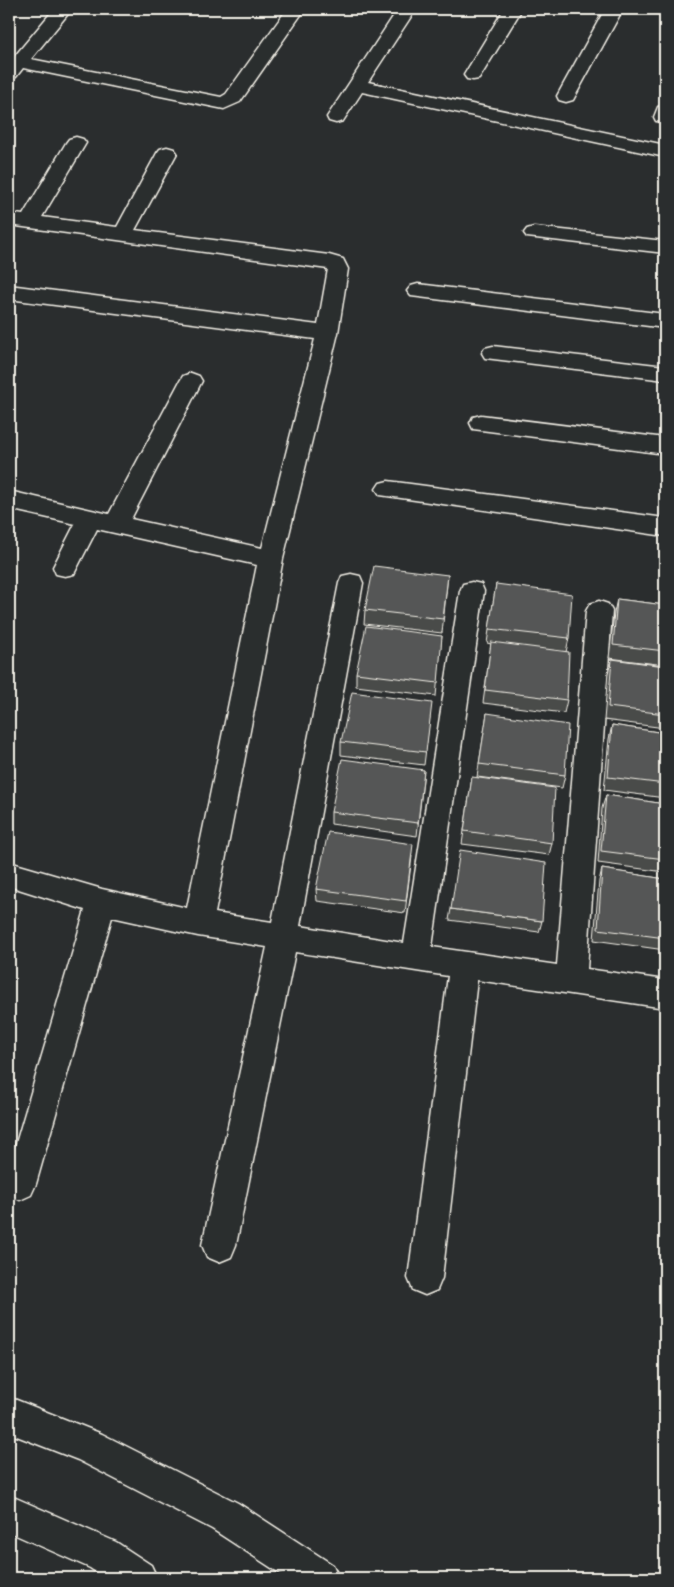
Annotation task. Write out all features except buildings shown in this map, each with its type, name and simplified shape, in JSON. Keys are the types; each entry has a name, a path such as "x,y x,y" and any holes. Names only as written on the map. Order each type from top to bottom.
{"street":[{"path":"16,61 63,9"},
{"path":"16,61 224,103 233,98 296,9"},
{"path":"336,117 407,9"},
{"path":"473,75 513,9"},
{"path":"566,96 614,9"},
{"path":"357,85 665,151"},
{"path":"76,143 19,220 329,262 336,264 338,269 327,333 271,559 198,923"},
{"path":"123,234 168,153"},
{"path":"534,233 665,247"},
{"path":"418,291 665,321"},
{"path":"9,292 327,333"},
{"path":"493,353 665,373"},
{"path":"116,524 192,381"},
{"path":"481,423 665,446"},
{"path":"388,489 665,527"},
{"path":"9,500 271,559"},
{"path":"65,567 90,518"},
{"path":"219,1245 284,936 351,583"},
{"path":"416,958 472,591"},
{"path":"571,980 599,611"},
{"path":"9,874 102,902 198,923 416,958 665,994"},
{"path":"20,1184 102,902"},
{"path":"425,1278 464,965"},
{"path":"9,1415 89,1447 225,1516 320,1578"},
{"path":"9,1514 103,1555 138,1578"}]}
